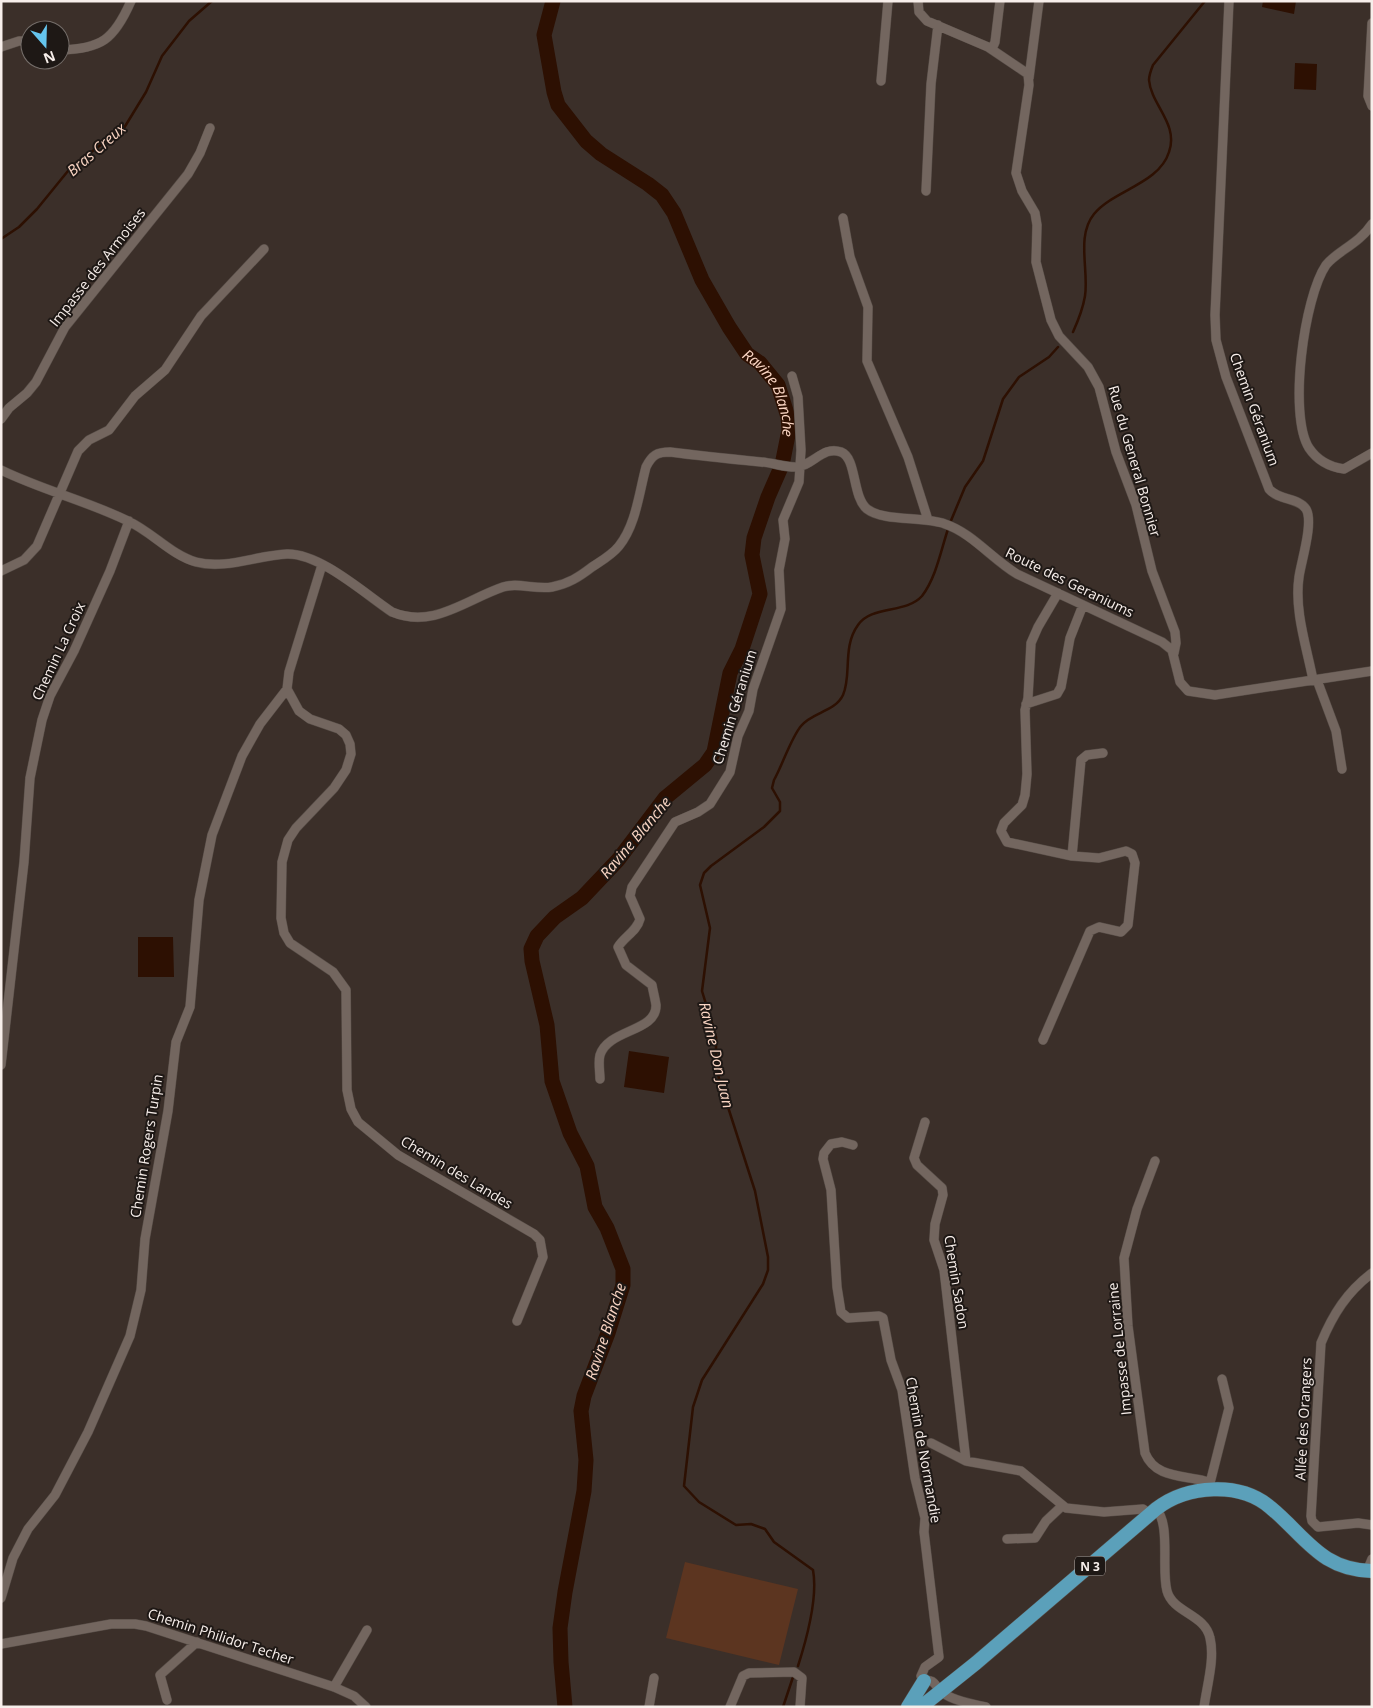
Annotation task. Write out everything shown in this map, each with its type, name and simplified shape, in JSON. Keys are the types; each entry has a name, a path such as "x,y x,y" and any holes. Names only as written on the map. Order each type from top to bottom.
{"main road":[{"name":"N 3","path":"912,1707 934,1686 986,1653 1153,1512 1169,1500 1189,1492 1212,1487 1241,1493 1261,1501 1321,1556 1350,1569 1370,1567"},
{"name":"N 3","path":"921,1707 934,1686"},
{"path":"908,1707 934,1686"}],"street":[{"path":"70,50 83,50 104,42 112,33 131,1"},
{"path":"881,81 888,1"},
{"path":"918,1 921,16 992,49 1026,71 1029,78"},
{"path":"992,49 995,42 1000,1"},
{"name":"Rue du General Bonnier","path":"1040,1 1016,173 1022,191 1035,213 1037,225 1036,262 1052,324 1059,336 1088,367 1099,387 1116,452 1134,496 1152,571 1175,632 1176,643 1174,653"},
{"name":"Chemin Géranium","path":"1229,1 1215,315 1216,340 1229,387 1269,489 1280,497 1300,504 1307,513 1308,533 1298,588 1315,680 1336,731 1342,769"},
{"path":"1372,24 1368,96 1372,106"},
{"path":"926,191 931,84 938,25"},
{"path":"1,47 20,41"},
{"name":"Impasse des Armoises","path":"1,419 36,382 64,326 188,174 198,158 210,128"},
{"path":"843,218 844,235 850,258 868,307 867,362 908,456 928,520"},
{"path":"1372,224 1356,243 1332,260 1322,275 1309,313 1303,342 1298,407 1302,430 1309,448 1324,463 1344,469 1372,454"},
{"path":"1,571 24,560 34,550 60,494 70,466 83,445 109,430 135,396 165,370 201,316 264,249"},
{"name":"Chemin Géranium","path":"600,1079 599,1056 605,1046 615,1038 646,1023 652,1018 656,1006 652,985 626,965 618,947 624,938 638,926 640,919 630,896 632,887 675,822 698,812 710,804 730,772 738,736 749,711 752,689 781,609 778,570 785,538 783,520 800,482 801,450 798,397 792,376"},
{"name":"Route des Geraniums","path":"800,467 830,450 842,452 850,462 860,500 868,509 879,514 944,523 960,530 998,562 1058,593 1162,642 1174,653"},
{"path":"1,470 129,521 186,558 196,562 223,563 286,554 305,556 322,564 392,612 410,617 432,617 505,586 540,588 560,586 576,579 621,543 631,525 646,467 650,459 658,453 800,467"},
{"name":"Chemin La Croix","path":"1,1065 24,862 30,778 42,720 50,696 74,652 106,580 129,521"},
{"path":"287,689 289,672 322,564"},
{"path":"1043,1040 1090,931 1099,927 1121,932 1128,925 1135,863 1132,854 1126,851 1099,858 1072,856 1007,842 1001,831 1004,823 1022,805 1025,795 1028,774 1026,704 1031,643 1058,593"},
{"path":"1026,704 1057,694 1061,687 1070,638 1083,605"},
{"path":"1174,653 1180,682 1184,689 1192,693 1220,694 1372,671"},
{"name":"Chemin des Landes","path":"287,689 299,711 310,719 332,726 346,735 351,754 346,770 334,788 296,828 284,850 281,918 284,933 290,943 339,977 346,990 347,1090 351,1109 358,1122 398,1155 534,1234 540,1240 543,1257 517,1321"},
{"name":"Chemin Rogers Turpin","path":"1,1598 13,1558 28,1529 55,1494 88,1432 130,1336 141,1290 145,1239 168,1111 176,1042 190,1007 199,900 212,835 242,756 260,724 287,689"},
{"path":"1072,856 1081,760 1086,755 1103,753"},
{"name":"Chemin Sadon","path":"925,1122 914,1158 917,1165 942,1188 943,1195 935,1224 934,1240 944,1270 966,1460"},
{"name":"Chemin de Normandie","path":"853,1145 842,1142 831,1144 823,1159 833,1204 837,1287 841,1312 844,1316 854,1318 879,1316 883,1318 891,1360 902,1390 915,1478 925,1518 924,1532 940,1652 935,1662 920,1672 934,1686"},
{"name":"Impasse de Lorraine","path":"1155,1161 1137,1209 1124,1258 1128,1326 1146,1453 1156,1469 1212,1487"},
{"name":"Allée des Orangers","path":"1372,1273 1347,1295 1331,1319 1321,1343 1311,1516 1314,1524 1318,1526 1358,1523 1372,1525"},
{"path":"1212,1487 1229,1408 1222,1379"},
{"path":"931,1443 966,1460 1021,1472 1062,1506 1104,1512 1144,1509 1162,1517 1165,1579 1169,1597 1174,1604 1205,1626 1209,1634 1211,1648 1204,1707"},
{"path":"1007,1539 1035,1538 1046,1521 1062,1506"},
{"name":"Chemin Philidor Techer","path":"1,1644 123,1624 146,1626 334,1687 354,1696 366,1707"},
{"path":"334,1687 367,1630"},
{"path":"167,1700 160,1675 197,1642"},
{"path":"730,1707 743,1676 749,1673 794,1672 802,1678 800,1707"},
{"path":"649,1707 654,1678"},
{"path":"934,1686 955,1698 986,1707"}],"shaded area":[{"path":"1263,1 1296,1 1294,14 1262,7"},
{"path":"1295,63 1317,64 1316,90 1294,89"},
{"path":"138,937 173,937 174,977 138,977"},
{"path":"629,1051 669,1057 664,1093 624,1087"},
{"path":"685,1562 798,1589 779,1665 666,1638"}],"waterway":[{"name":"Bras Creux","path":"1,239 19,227 37,209 72,166 124,128 146,92 162,56 189,21 212,1"},
{"name":"Ravine Blanche","path":"553,1 544,35 558,105 586,141 601,154 662,195 674,213 702,280 729,327 747,354 760,363 778,385 788,417 789,430 782,465 768,497 754,538 752,555 760,594 742,649 730,673 714,752 705,765 665,798 618,860 582,898 555,917 537,936 531,949 547,1025 552,1081 570,1133 587,1166 595,1207 607,1228 623,1269 623,1285 608,1333 584,1396 581,1411 586,1460 584,1491 560,1628 565,1707"},
{"name":"Ravine Don Juan","path":"1073,332 1085,296 1084,243 1089,223 1094,214 1103,206 1156,172 1164,163 1171,142 1170,132 1168,124 1154,98 1149,80 1150,74 1153,65 1205,1"},
{"name":"Ravine Don Juan","path":"950,523 965,487 983,461 1003,399 1019,377 1049,357 1058,347"},
{"name":"Ravine Don Juan","path":"798,1666 813,1606 813,1570 774,1542 765,1529 751,1524 736,1525 699,1502 684,1486 693,1407 702,1380 763,1284 768,1270 768,1257 755,1191 719,1079 716,1063 716,1037 702,991 710,928 700,885 704,873 711,866 764,827 780,811 780,802 772,788 774,780 801,726 806,721 835,705 843,695 846,687 850,642 858,625 871,615 907,605 915,602 922,596 935,572 948,529"},
{"name":"Ravine Don Juan","path":"783,1707 793,1677"}]}
